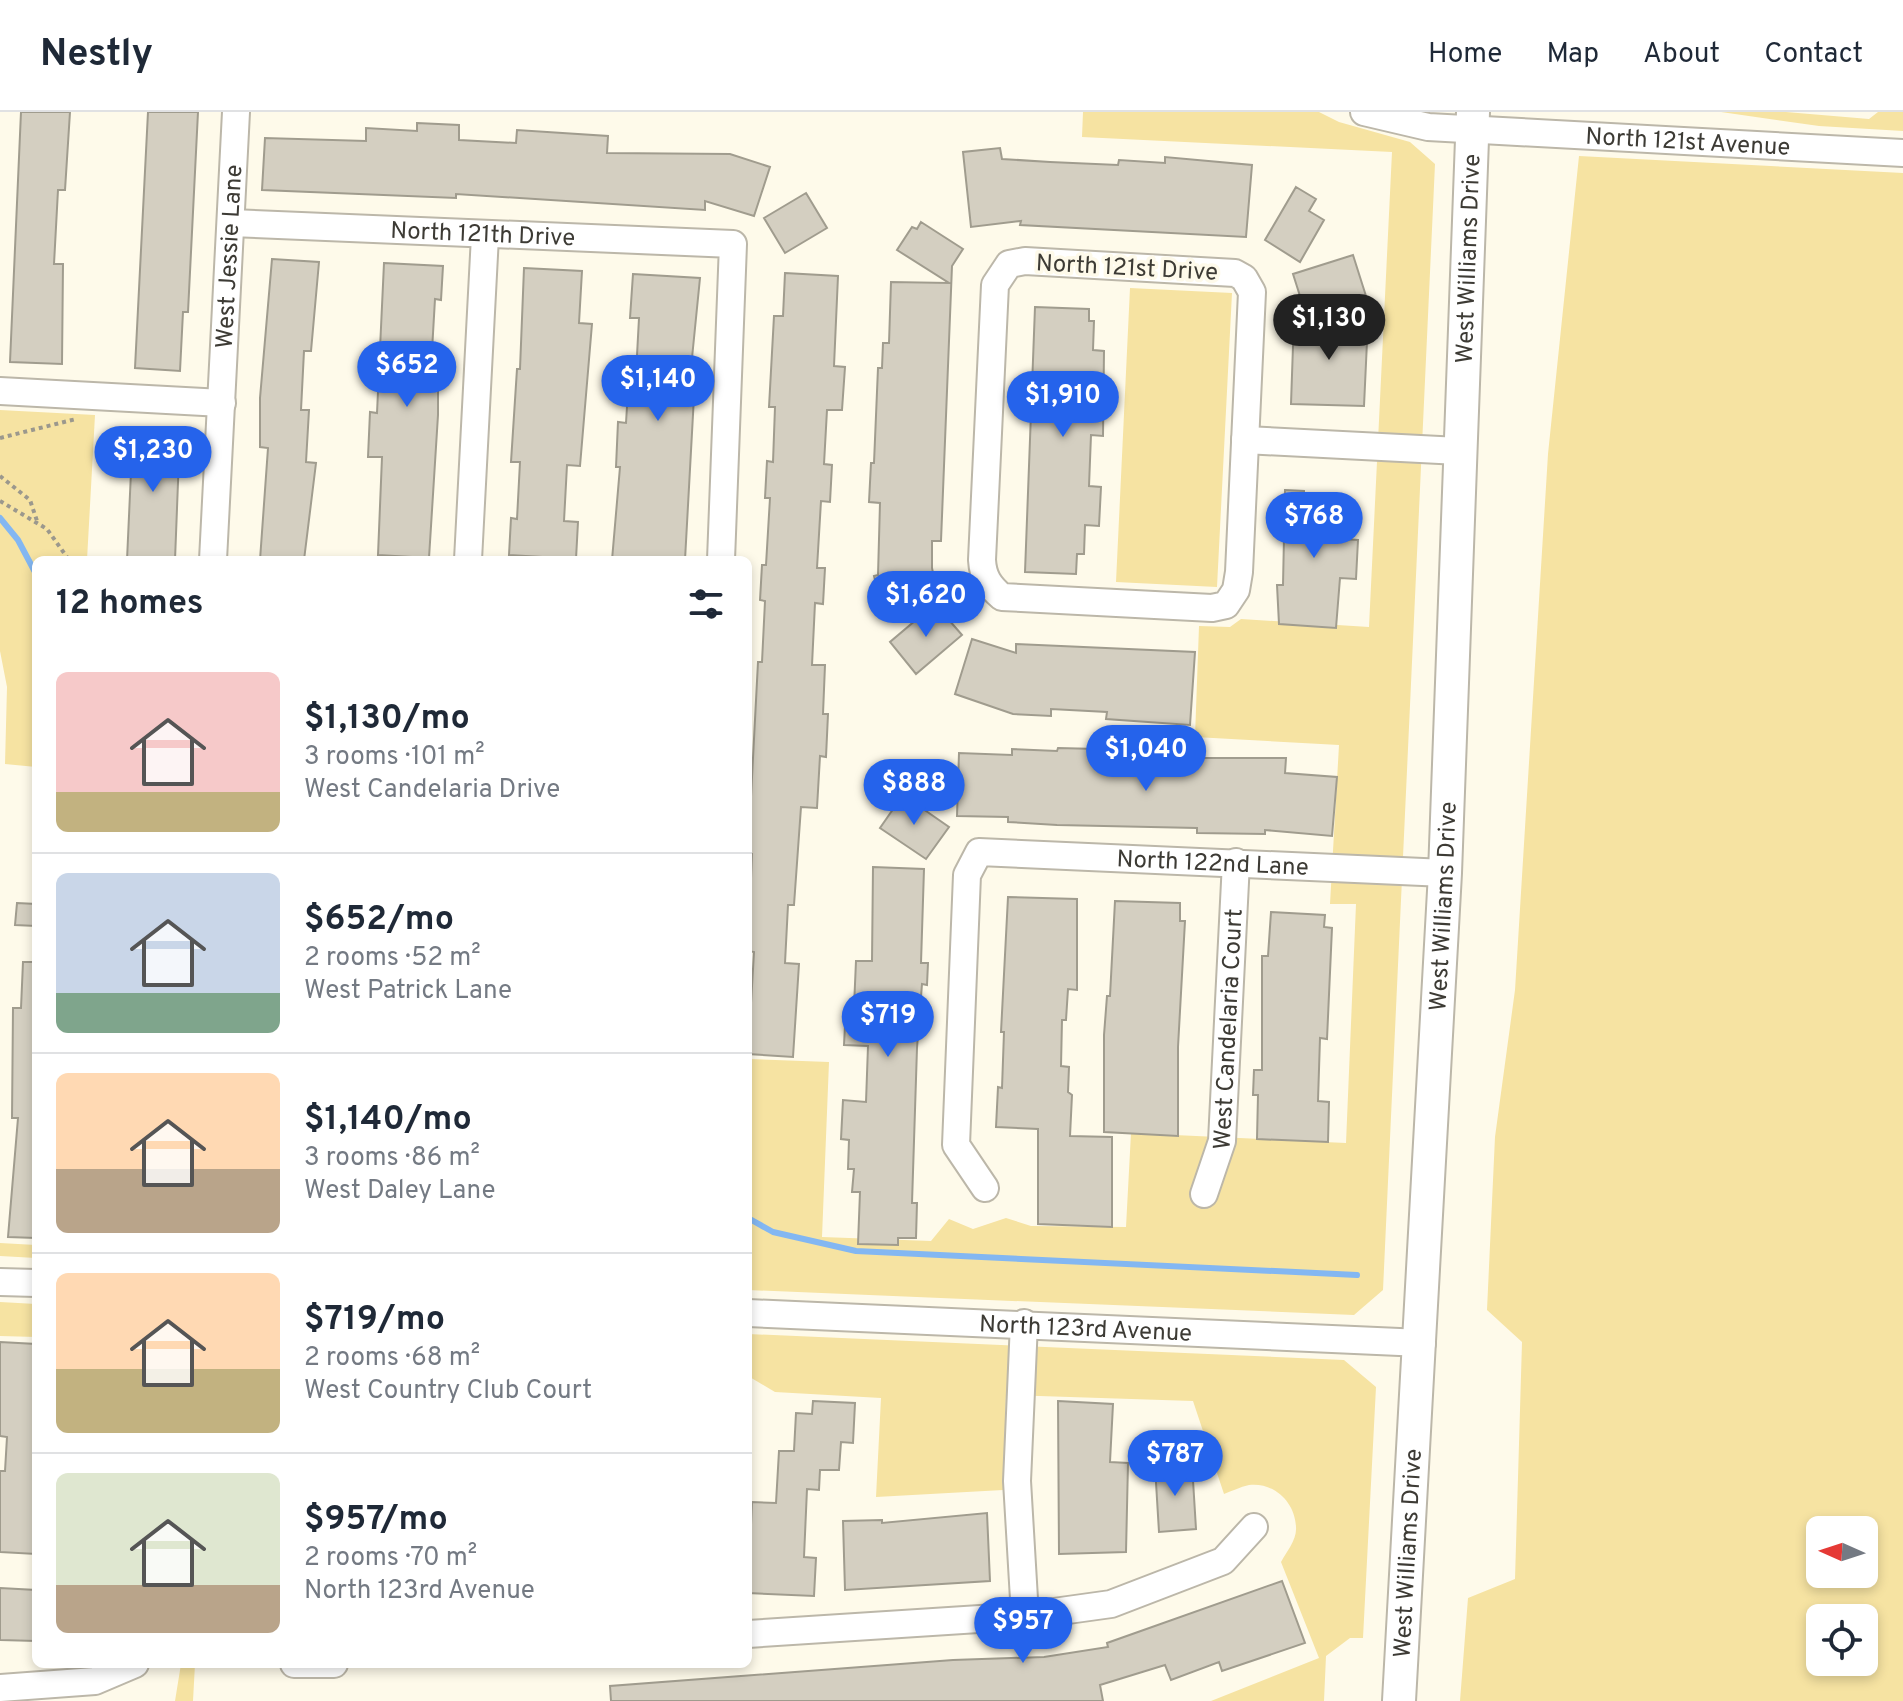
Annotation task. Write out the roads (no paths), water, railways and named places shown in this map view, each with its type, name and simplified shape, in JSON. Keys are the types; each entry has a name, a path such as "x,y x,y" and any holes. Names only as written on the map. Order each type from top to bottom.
{"main road":[{"name":"West Williams Drive","path":"1399,1701 1422,1343 1445,873 1473,121"}],"street":[{"name":"West Jessie Lane","path":"213,556 236,112"},
{"name":"North 121st Avenue","path":"1364,112 1405,123 1473,121 1903,153"},
{"name":"North 121th Drive","path":"231,223 733,244 721,556"},
{"path":"468,556 485,236"},
{"name":"North 121st Drive","path":"1025,261 1205,271 1235,273 1244,278 1252,292 1245,440 1239,572 1236,590 1226,605 1212,608 1002,597 991,588 983,573 982,560 995,285 1009,264 1025,261"},
{"path":"0,391 222,403"},
{"path":"1245,440 1459,451"},
{"name":"North 122nd Lane","path":"985,1188 956,1145 967,875 979,852 1445,873"},
{"name":"West Candelaria Court","path":"1204,1194 1222,1141 1236,862"},
{"path":"0,1282 32,1283"},
{"name":"North 123rd Avenue","path":"752,1313 1422,1343"},
{"path":"1024,1323 1017,1481 1025,1616"},
{"path":"752,1634 1025,1616 1111,1604 1223,1561 1254,1527"},
{"path":"0,1688 95,1681 126,1668"}],"waterway":[{"path":"0,518 18,540 32,566"},
{"path":"752,1220 773,1232 856,1251 1357,1275"}]}
